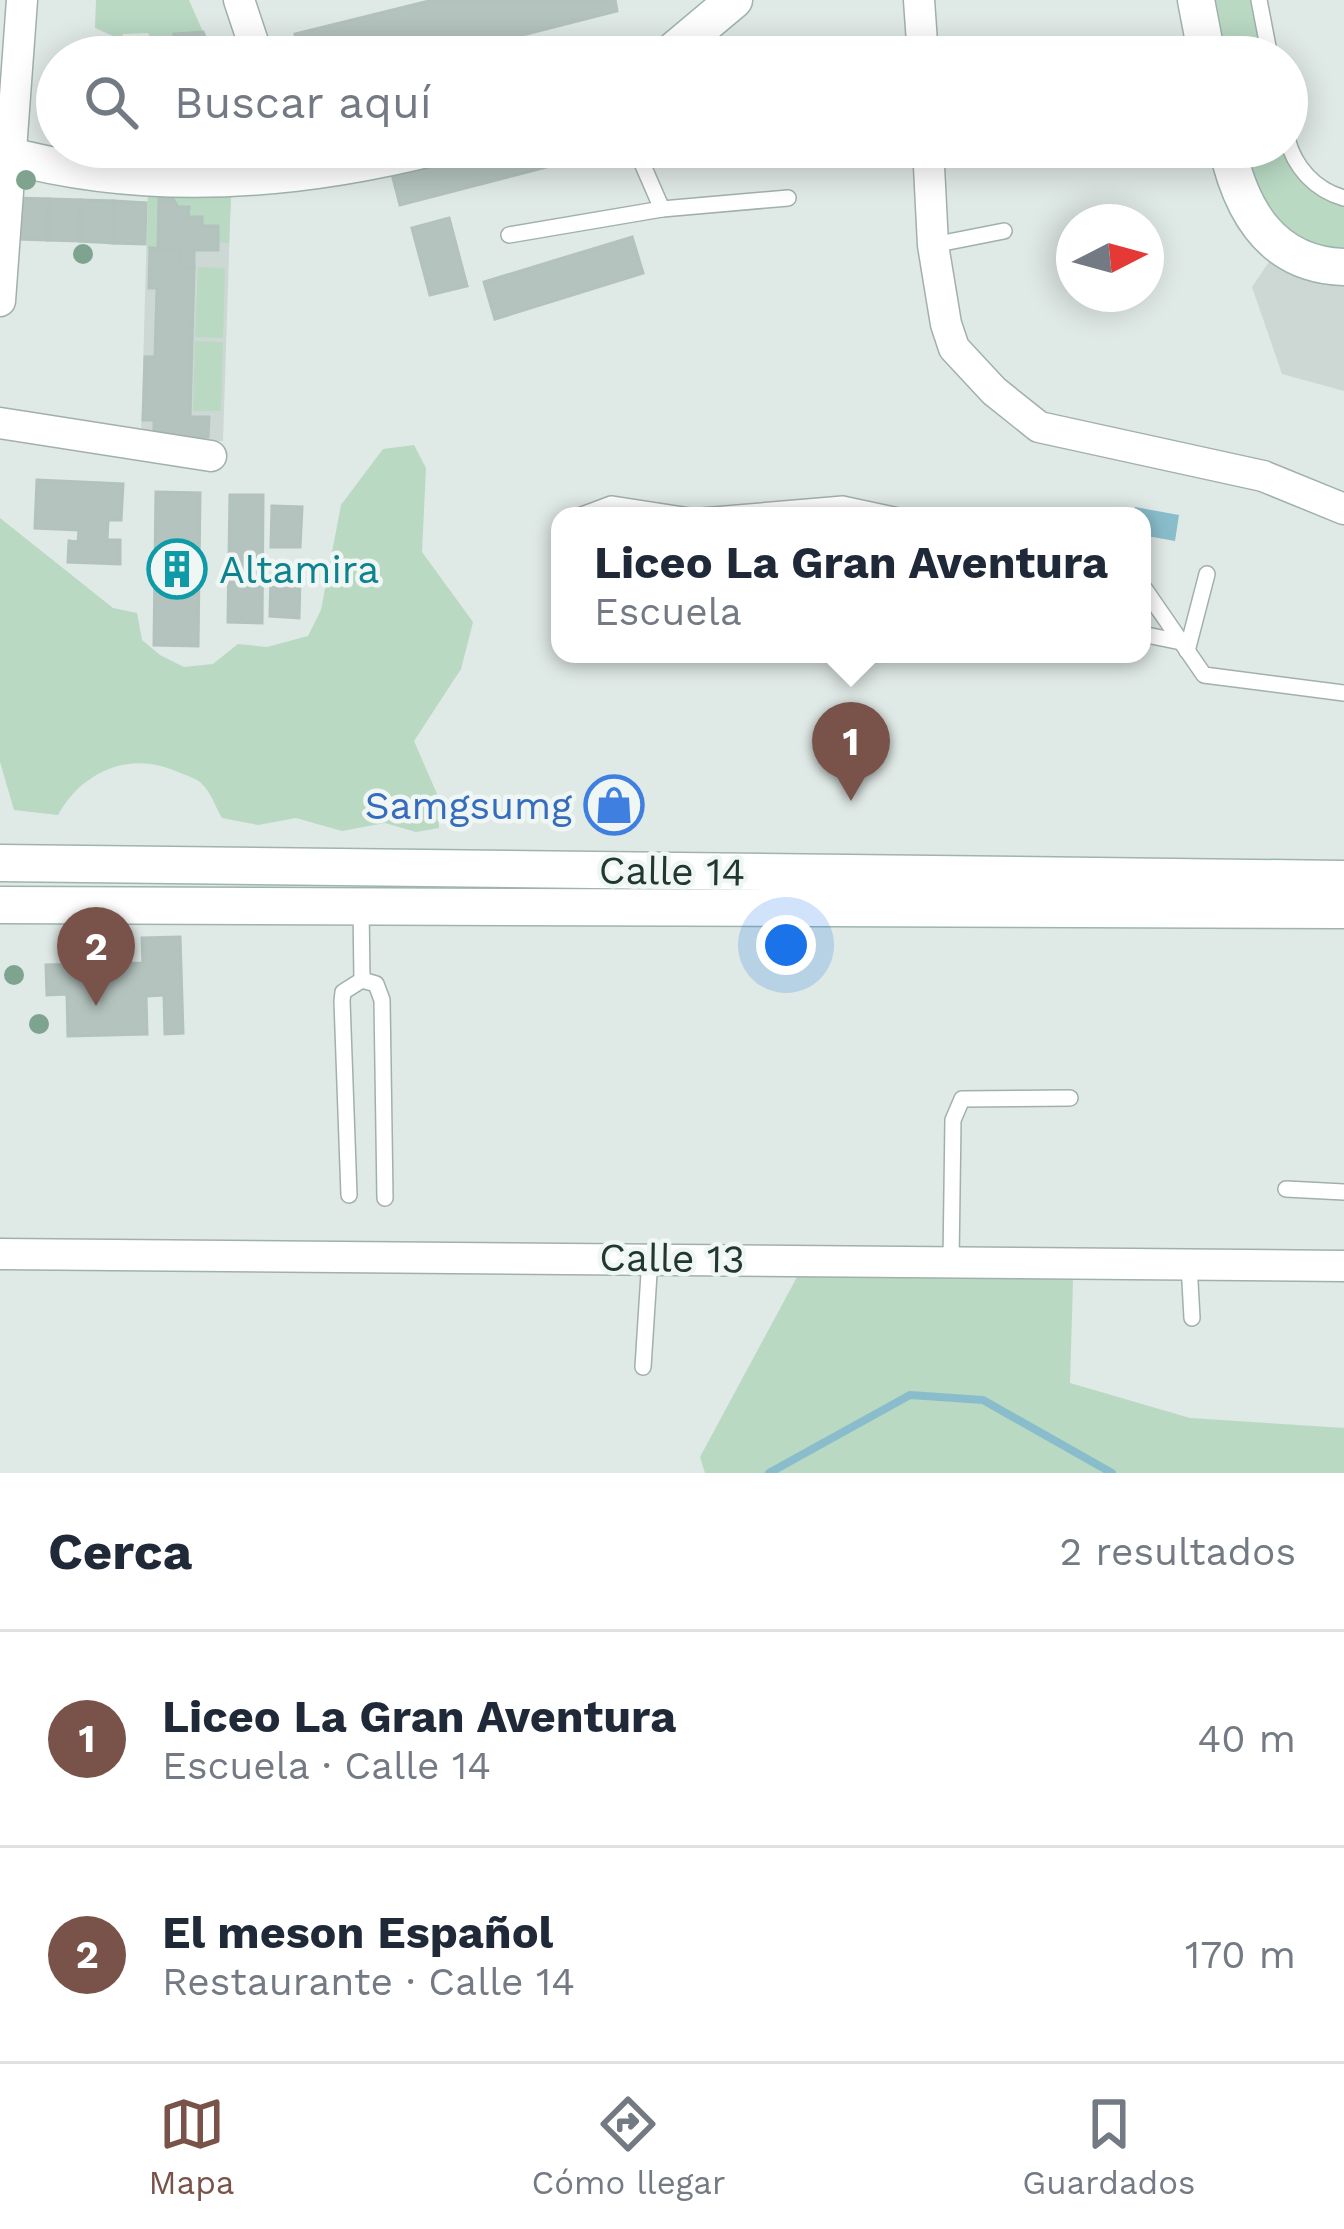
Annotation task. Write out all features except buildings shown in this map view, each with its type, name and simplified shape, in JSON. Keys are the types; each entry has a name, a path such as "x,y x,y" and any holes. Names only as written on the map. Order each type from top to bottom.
{"main road":[{"path":"1196,0 1204,36"},
{"path":"687,36 714,8"},
{"path":"5,155 36,160"},
{"path":"87,168 157,179 241,180 272,168"},
{"path":"1233,168 1243,202 1263,233 1296,257 1344,267"},
{"name":"Calle 14","path":"0,863 1344,879"},
{"name":"Calle 14","path":"0,905 1344,910"}],"street":[{"path":"1,280 5,155 22,0"},
{"path":"239,0 250,36"},
{"path":"919,0 921,36"},
{"path":"929,168 940,298 954,348 982,380 1039,427 1263,476 1344,509"},
{"path":"0,423 212,455"},
{"name":"Calle 13","path":"0,1254 1344,1265"}],"lane":[{"path":"1259,0 1266,36"},
{"path":"643,168 662,209"},
{"path":"1301,168 1316,184 1344,198"},
{"path":"509,235 662,209 788,198"},
{"path":"934,245 1004,232"},
{"path":"817,507 853,507"},
{"path":"1184,646 1207,574"},
{"path":"1151,598 1204,675 1344,692"},
{"path":"1151,637 1184,646"},
{"path":"361,906 362,980"},
{"path":"349,1195 342,1001 344,992 362,980 376,984 382,1000 385,1198"},
{"path":"951,1261 952,1120 962,1100 1070,1098"},
{"path":"1286,1189 1344,1192"},
{"path":"643,1367 650,1258"},
{"path":"1189,1264 1192,1318"}],"shaded area":[{"path":"148,192 231,194 223,441 141,438"},
{"path":"1279,247 1344,267 1344,391 1282,374 1252,287"}],"green space":[{"path":"96,0 189,0 203,32 113,36 95,28"},
{"path":"1196,0 1259,0 1266,36 1203,36"},
{"path":"1240,168 1300,168 1344,198 1344,267 1296,257"},
{"path":"148,192 231,194 229,243 218,242 218,227 202,226 202,217 188,217 188,207 160,199 158,248 147,248"},
{"path":"198,267 225,268 223,338 195,337"},
{"path":"195,341 223,342 221,411 193,411"},
{"path":"414,445 426,468 422,552 473,622 461,669 414,741 437,794 439,828 416,832 385,823 342,831 296,818 258,825 222,818 198,781 143,763 94,776 58,815 14,810 0,762 0,518 113,608 137,613 142,640 160,655 184,667 213,664 238,644 267,647 308,636 321,610 341,505 383,449"},
{"path":"803,1266 1073,1280 1070,1383 1190,1418 1344,1428 1344,1473 705,1473 700,1457"}],"water":[{"path":"1151,510 1179,515 1175,541 1151,537"}],"waterway":[{"path":"769,1473 910,1395 983,1400 1112,1473"}],"place":[{"name":"Altamira","path":"177,569"},
{"name":"Liceo La Gran Aventura","path":"851,801"},
{"name":"Samgsumg","path":"614,805"},
{"name":"El meson Español","path":"96,1006"}]}
